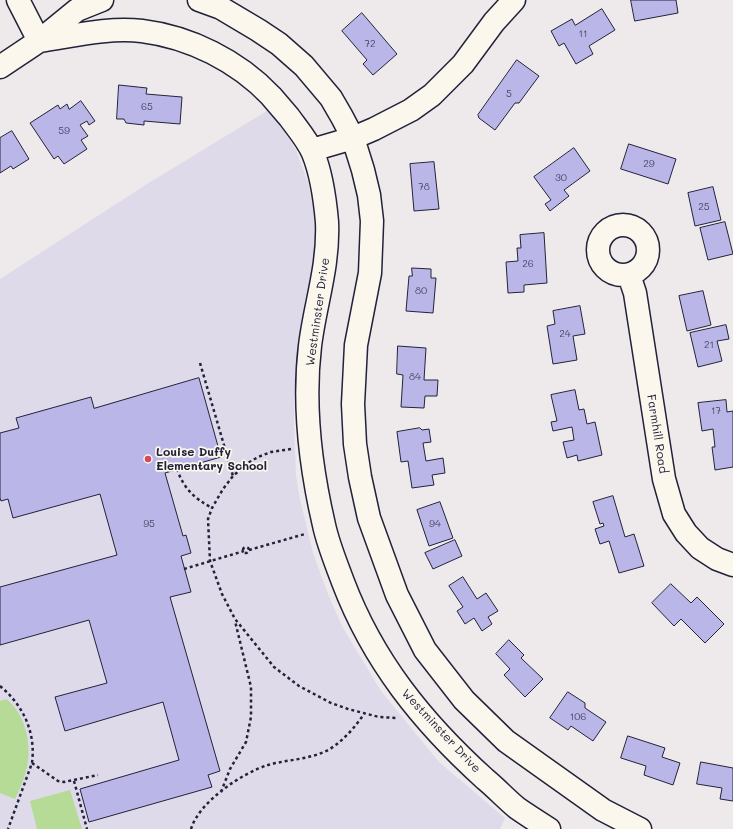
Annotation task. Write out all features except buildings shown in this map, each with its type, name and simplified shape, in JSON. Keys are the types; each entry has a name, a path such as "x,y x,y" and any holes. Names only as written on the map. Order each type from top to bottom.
{"street":[{"path":"18,0 39,41"},
{"name":"Westminster Drive","path":"0,67 39,41 77,10 102,0"},
{"path":"199,0 221,8 258,30 279,44 304,66 330,98 353,138 369,195 372,221 370,273 356,345 353,404 355,444 360,477 369,518 397,595 425,650 464,700 506,741 603,810 640,829"},
{"path":"312,150 353,138 390,121 432,95 462,64 494,22 514,0"},
{"name":"Westminster Drive","path":"39,41 117,30 141,31 190,43 212,53 249,76 271,96 312,150 324,192 327,222 327,257 310,347 307,406 317,493 325,528 338,569 348,596 363,628 382,663 405,694 468,764 517,808 549,829"},
{"name":"Farmhill Road","path":"629,274 635,293 664,480 674,514 686,534 700,548 717,560 733,565"}],"path":[{"path":"200,364 233,476"},
{"path":"297,448 271,452 258,457 233,476 223,489 212,508 208,519 210,561 222,594 235,619 274,667 299,686 331,703 364,714 378,717 396,718"},
{"path":"177,469 180,479 186,489 204,504 212,508"},
{"path":"184,569 244,551 247,553 250,550 325,528"},
{"path":"221,792 230,769 246,742 252,717 251,687 235,619"},
{"path":"0,686 16,701 22,711 31,735 33,756 32,763 8,829"},
{"path":"191,829 195,818 201,810 221,792 253,771 267,765 314,756 331,748 345,737 364,714"},
{"path":"32,763 60,782 68,783 98,775"},
{"path":"74,781 87,829"}],"shaded area":[{"name":"Louise Duffy Elementary School","path":"270,109 296,150 308,183 314,210 314,260 305,299 299,340 295,381 294,422 296,475 300,499 314,556 342,626 381,691 439,762 505,818 500,829 0,829 0,279 147,184"}],"green space":[{"path":"6,699 18,712 26,730 28,739 26,771 15,799 0,793 0,701"},
{"path":"70,790 82,829 37,829 30,801"}],"place":[{"name":"Louise Duffy Elementary School","path":"148,459"}]}
